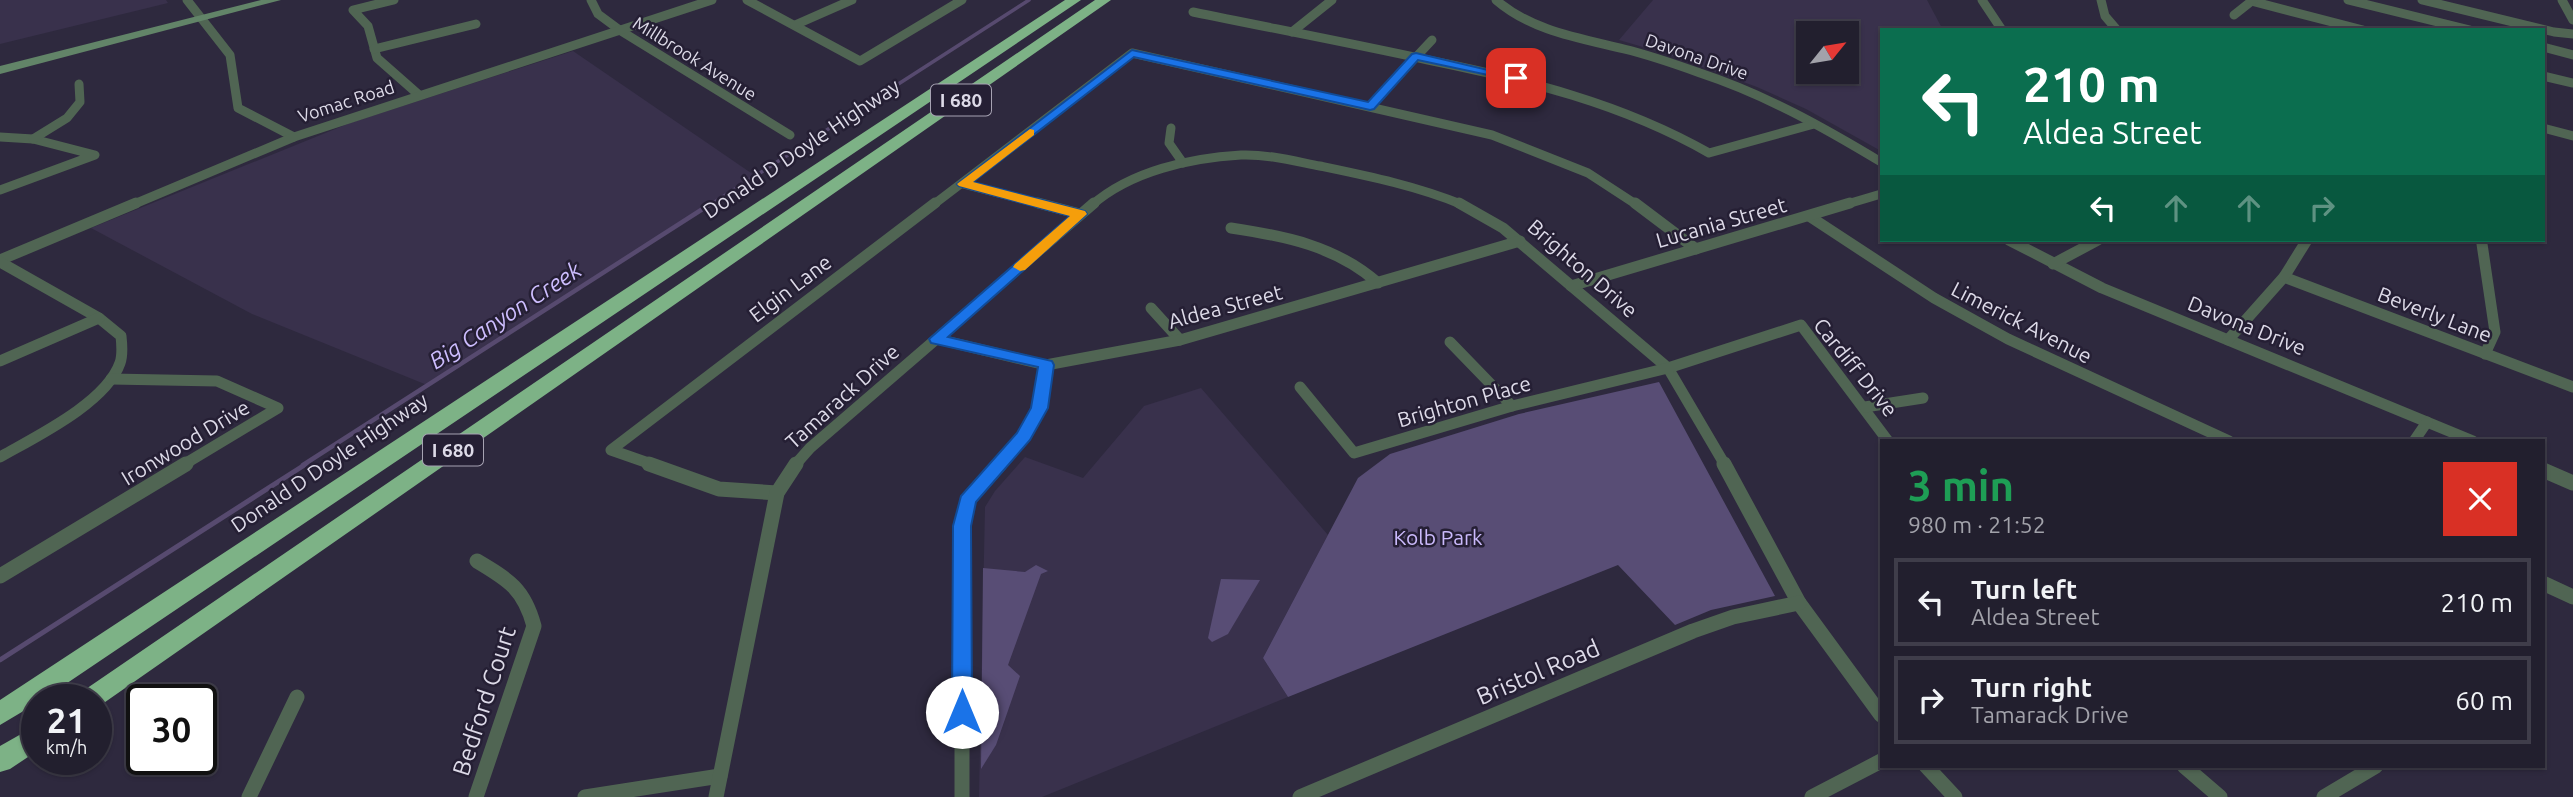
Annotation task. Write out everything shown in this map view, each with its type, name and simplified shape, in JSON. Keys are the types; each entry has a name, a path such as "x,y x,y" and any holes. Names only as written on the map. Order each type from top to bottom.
{"highway":[{"name":"Donald D Doyle Highway","path":"0,714 1074,0"},
{"name":"I 680","path":"112,684 1104,0"},
{"path":"0,761 21,747"}],"main road":[{"path":"0,70 248,0"},
{"path":"0,62 275,0"}],"street":[{"path":"187,0 230,55 237,108 294,137"},
{"path":"394,0 353,10 368,26 377,58 419,95"},
{"name":"Millbrook Avenue","path":"591,0 598,14 621,31 790,135"},
{"name":"Vomac Road","path":"0,261 294,137 712,0"},
{"path":"747,0 860,61 962,0"},
{"path":"795,25 852,0"},
{"path":"1292,32 1332,0"},
{"name":"Davona Drive","path":"1496,0 1521,18 1544,28 1673,63 1757,95 1880,161"},
{"path":"1982,0 2001,28"},
{"path":"2101,0 2105,16 2115,28"},
{"path":"2348,0 2371,3 2463,28"},
{"path":"2422,0 2538,28"},
{"path":"2562,0 2573,20"},
{"path":"2234,15 2252,1 2355,28"},
{"path":"1194,12 1541,83 1590,99 1682,136 1709,153 1814,124"},
{"path":"374,49 476,24"},
{"path":"2545,30 2573,34"},
{"path":"1432,40 1370,106 1492,135 1544,153 1588,173 1624,195 1696,249"},
{"path":"2545,48 2573,55"},
{"name":"Elgin Lane","path":"777,493 719,489 611,450 1132,53 1370,106"},
{"path":"2545,76 2573,83"},
{"path":"33,139 67,117 80,102 79,84"},
{"path":"1171,128 1169,144 1183,163"},
{"path":"2545,129 2573,136"},
{"path":"0,136 33,139 95,155 0,190"},
{"name":"Brighton Drive","path":"1080,214 1123,183 1183,163 1242,155 1276,158 1378,178 1471,208 1520,241 1668,369 1698,416 1799,603 1880,714"},
{"path":"963,184 1080,214"},
{"name":"Lucania Street","path":"1571,286 1880,194"},
{"name":"Tamarack Drive","path":"716,797 777,493 787,474 810,448 1080,214"},
{"name":"Limerick Avenue","path":"1809,216 1922,291 1978,324 2056,363 2225,439"},
{"path":"1231,228 1263,232 1327,250 1349,260 1378,283"},
{"name":"Aldea Street","path":"937,339 1046,365 1180,340 1520,241"},
{"name":"Davona Drive","path":"2014,242 2102,288 2468,439"},
{"path":"2053,264 2094,242"},
{"path":"2228,340 2284,277 2306,242"},
{"path":"2482,244 2495,332 2485,354"},
{"path":"0,261 99,318 121,336 120,365 111,380 58,425 0,457"},
{"name":"Beverly Lane","path":"2284,277 2573,387"},
{"path":"1151,308 1180,340"},
{"path":"0,361 99,318"},
{"name":"Cardiff Drive","path":"1668,369 1801,325 1887,439"},
{"path":"1450,342 1512,406"},
{"path":"962,797 962,526 968,500 1024,436 1040,408 1046,365"},
{"name":"Brighton Place","path":"1300,387 1354,453 1512,406 1668,369"},
{"name":"Ironwood Drive","path":"0,576 278,408 216,381 111,380"},
{"path":"1865,407 1923,398"},
{"path":"2415,439 2427,422"},
{"path":"2545,471 2573,483"},
{"name":"Bedford Court","path":"476,797 534,626 529,600 509,580 477,561"},
{"path":"2545,584 2573,597"},
{"name":"Bristol Road","path":"1300,797 1693,631 1733,617 1799,603"},
{"path":"249,797 297,697"},
{"path":"1812,797 1880,762"},
{"path":"1928,768 1955,797"},
{"path":"2186,768 2220,797"},
{"path":"2324,797 2373,768"},
{"path":"585,797 720,776"}],"shaded area":[{"path":"0,0 166,0 168,3 0,44"},
{"path":"1653,0 1927,0 1942,28 1880,28 1880,150 1806,109 1757,87 1667,54 1619,40"},
{"path":"573,51 754,175 427,385 252,314 91,228 350,123"},
{"path":"1201,388 1328,535 1263,658 1288,697 1042,797 979,797 985,507 995,491 1025,457 1083,478 1144,406"}],"green space":[{"name":"Kolb Park","path":"1659,382 1775,596 1711,610 1675,625 1618,565 1288,697 1263,658 1358,478 1390,454 1519,414"},
{"path":"1036,565 1048,571 1041,574 1008,665 1020,676 996,745 981,769 983,568 1025,572"},
{"path":"1221,579 1260,580 1228,634 1212,642 1208,638"}],"waterway":[{"name":"Big Canyon Creek","path":"710,205 1029,0"},
{"name":"Big Canyon Creek","path":"303,465 712,203"},
{"name":"Big Canyon Creek","path":"0,660 306,464"}],"slow traffic":[{"path":"1020,267 1080,214 963,184 1030,133"}],"route":[{"path":"962,712 962,526 968,500 1024,436 1040,408 1046,365 937,339 1080,214 963,184 1132,53 1370,106 1416,57 1516,78"}]}
